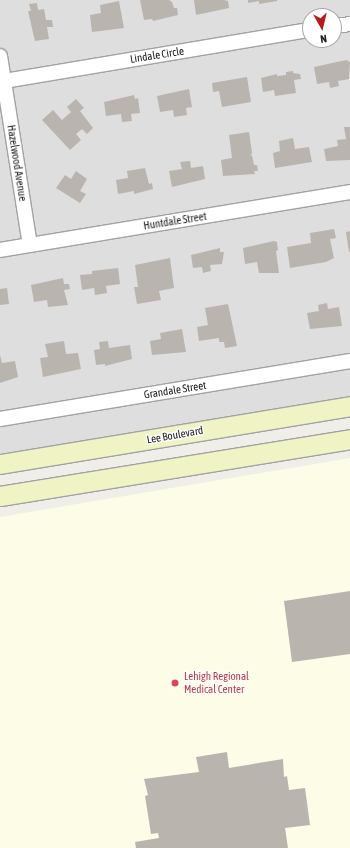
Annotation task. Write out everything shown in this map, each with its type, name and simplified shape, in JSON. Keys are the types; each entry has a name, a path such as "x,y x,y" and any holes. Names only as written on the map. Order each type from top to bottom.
{"main road":[{"name":"Lee Boulevard","path":"0,464 350,406"},
{"path":"0,496 350,439"}],"street":[{"name":"Lindale Circle","path":"4,81 302,31"},
{"name":"Hazelwood Avenue","path":"0,56 30,245"},
{"name":"Huntdale Street","path":"0,250 350,192"},
{"name":"Grandale Street","path":"0,419 350,361"}],"shaded area":[{"path":"0,0 350,0 350,397 0,454"},
{"name":"Lehigh Regional Medical Center","path":"350,458 350,848 0,848 0,517"}],"building":[{"path":"140,0 169,0 172,2 174,8 177,8 178,15 153,21 152,19 144,20"},
{"path":"194,0 224,0 228,1 229,8 196,15"},
{"path":"248,0 277,1 259,4 259,1 248,3"},
{"path":"119,1 124,28 92,32 90,15 101,13 100,5"},
{"path":"37,3 38,10 44,9 46,20 52,20 53,27 47,27 49,39 35,41 28,11 31,11 29,4"},
{"path":"346,60 350,62 349,79 338,81 339,86 330,88 329,82 317,84 314,67"},
{"path":"293,71 293,73 300,74 301,79 294,80 296,93 275,96 274,90 263,92 261,78 277,74 277,76 286,75 286,72"},
{"path":"247,77 251,102 222,107 219,91 213,92 212,83"},
{"path":"189,89 192,107 186,108 187,115 174,117 173,110 160,112 157,96"},
{"path":"134,95 135,99 138,98 140,113 131,114 132,121 122,122 121,114 106,116 104,102"},
{"path":"76,99 84,108 80,111 93,128 87,134 82,129 76,134 81,140 70,150 42,120 53,110 62,120 71,112 67,107"},
{"path":"344,127 350,127 350,160 326,161 324,149 338,146 337,140 346,139"},
{"path":"249,132 252,153 250,156 252,155 254,165 257,165 258,171 254,171 255,174 223,176 221,160 232,158 229,135"},
{"path":"293,138 295,149 309,147 312,162 275,168 273,153 280,151 279,141"},
{"path":"190,161 191,168 203,166 205,179 172,187 169,171 182,169 180,162"},
{"path":"145,168 149,184 152,183 153,189 134,194 134,191 118,194 116,180 128,178 127,171"},
{"path":"76,171 87,179 80,191 86,194 80,203 56,188 65,175 71,179"},
{"path":"334,229 336,238 330,239 334,258 326,262 290,268 287,247 311,243 310,233"},
{"path":"350,231 350,252 349,252 346,232"},
{"path":"274,241 277,242 278,250 276,251 279,273 259,273 257,262 245,264 243,248"},
{"path":"220,248 220,252 224,252 222,264 210,265 211,271 203,273 202,267 193,268 191,255"},
{"path":"170,258 174,288 159,291 161,300 137,304 134,287 138,287 135,265"},
{"path":"118,268 120,284 106,286 107,293 95,295 94,288 82,290 80,275 92,274 92,271"},
{"path":"63,278 64,284 69,284 70,289 64,290 68,305 48,307 47,300 34,302 31,285"},
{"path":"7,288 9,304 0,305 0,289"},
{"path":"327,303 328,309 339,307 342,326 310,329 307,313 319,311 318,305"},
{"path":"228,304 237,346 225,348 224,342 219,342 219,338 199,341 197,327 208,325 205,308"},
{"path":"182,329 186,352 152,355 150,341 161,339 160,333"},
{"path":"64,341 66,354 78,353 81,369 43,377 40,358 48,357 45,344"},
{"path":"108,341 109,348 130,345 132,359 105,366 105,364 96,365 94,350 100,349 99,342"},
{"path":"0,355 2,363 15,361 18,377 0,383"},
{"path":"350,591 350,654 292,662 284,601"},
{"path":"227,752 229,768 283,759 284,777 287,776 289,790 305,788 310,825 285,828 288,848 136,848 135,842 159,838 158,833 151,834 145,796 148,795 144,779 199,772 196,757"}],"place":[{"name":"Lehigh Regional Medical Center","path":"175,683"}]}
